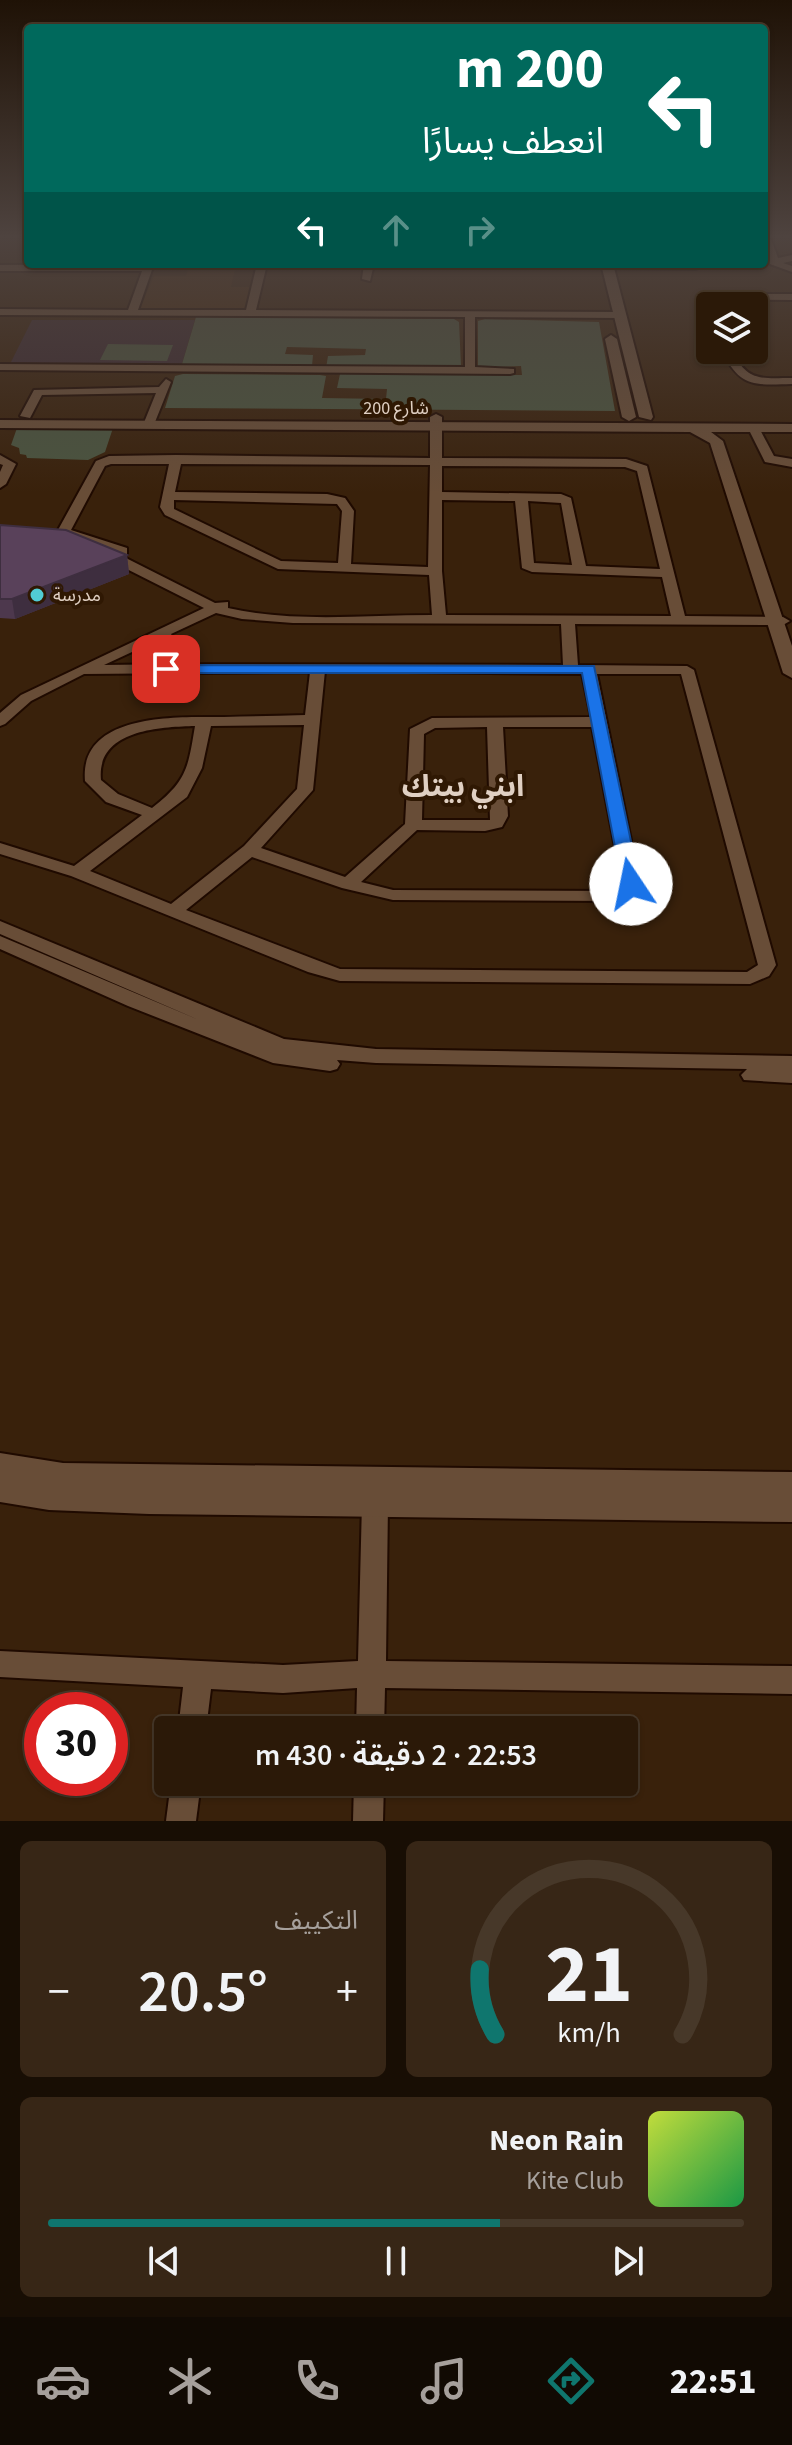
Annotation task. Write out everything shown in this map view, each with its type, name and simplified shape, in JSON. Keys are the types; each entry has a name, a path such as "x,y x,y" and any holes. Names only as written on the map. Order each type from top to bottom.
{"street":[{"path":"470,324 470,371"},
{"path":"607,324 627,410"},
{"path":"622,324 644,410"},
{"path":"733,364 742,377 759,381 792,381"},
{"path":"0,367 510,371"},
{"path":"151,420 172,369"},
{"path":"26,416 38,392 163,390"},
{"name":"شارع 200","path":"436,422 627,410 792,418"},
{"name":"شارع 200","path":"0,416 792,428"},
{"name":"شارع 200","path":"0,424 151,420"},
{"path":"436,422 435,571 439,616"},
{"path":"693,428 716,441 777,617"},
{"path":"735,428 723,434 721,442 791,666"},
{"path":"754,428 769,459 792,463"},
{"path":"0,459 10,464 0,484"},
{"path":"678,617 643,469 637,465 176,459 103,462 55,535 116,557 242,615 293,619 777,617"},
{"path":"176,459 166,507 169,512 262,560 292,567 435,571"},
{"path":"169,496 327,498 341,501 348,511 344,569"},
{"path":"435,496 553,497 567,501 580,570"},
{"path":"521,497 527,565 538,569 668,573"},
{"path":"0,721 26,698 80,670 222,606"},
{"path":"439,616 568,620 678,617"},
{"path":"250,850 348,884 414,896 613,896 625,892 631,884 598,722 568,620"},
{"path":"164,634 175,651 194,669"},
{"path":"0,848 77,872 176,909 315,968 340,975 750,978 762,972 767,965 689,671 318,667 80,670"},
{"path":"176,909 250,850 305,790 318,667"},
{"path":"156,815 112,798 98,787 92,775 94,759 117,734 161,723 313,720"},
{"path":"77,872 181,794 191,781 204,722"},
{"path":"348,884 413,825 485,826 496,823 500,816 495,722"},
{"path":"413,825 416,732 432,723 598,722"},
{"path":"0,927 141,996 280,1058 305,1063 792,1076"},
{"path":"0,942 280,1045 331,1053 792,1063"},
{"path":"0,1466 150,1488 375,1503 792,1508"},
{"path":"0,1488 49,1496 150,1488 792,1486"},
{"path":"370,1716 375,1503"},
{"path":"0,1664 283,1679 371,1674 792,1680"},
{"path":"194,1716 198,1676"},
{"path":"181,1821 184,1796"},
{"path":"368,1821 369,1796"}],"shaded area":[{"path":"30,324 194,324 182,364 10,364"}],"green space":[{"path":"194,324 459,324 461,366 452,369 326,368 328,356 365,355 366,349 287,347 285,354 313,355 312,366 10,364 182,364"},
{"path":"478,324 599,324 615,411 165,408 175,376 183,374 320,375 326,376 322,398 386,399 387,389 337,388 340,374 522,375 521,366 478,368"},
{"path":"108,344 173,345 167,361 100,360"},
{"path":"17,428 113,428 105,452 88,460 27,458 20,454 19,448 11,445"}],"building":[{"name":"مدرسة","path":"0,525 66,530 127,555 12,599 0,599"}],"place":[{"name":"مدرسة","path":"37,595"}],"district":[{"name":"ابني بيتك","path":"463,786"}],"route":[{"path":"166,669 589,669 631,884"}]}
